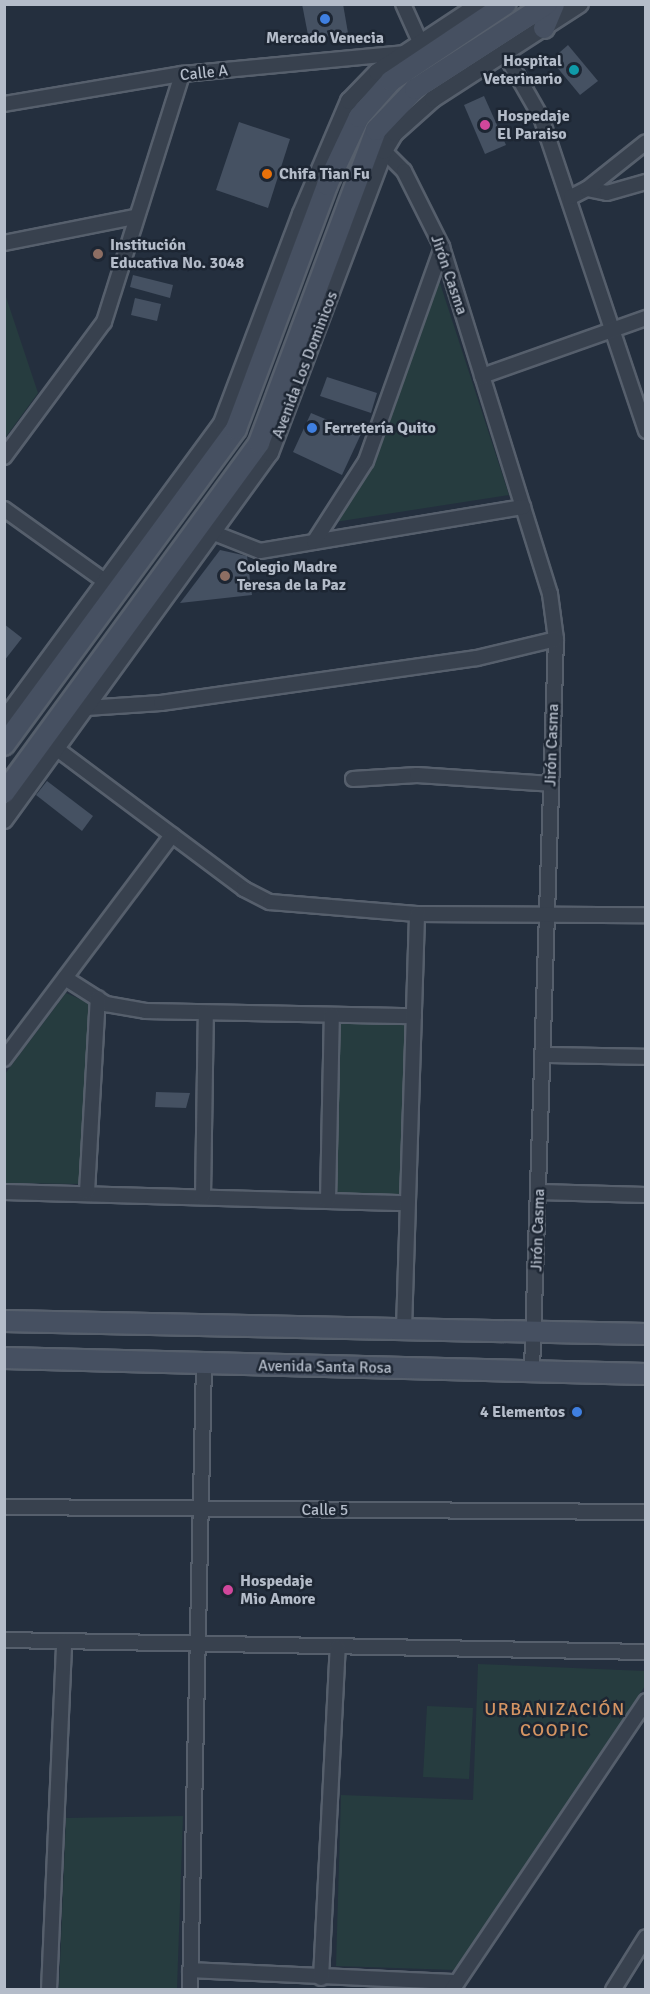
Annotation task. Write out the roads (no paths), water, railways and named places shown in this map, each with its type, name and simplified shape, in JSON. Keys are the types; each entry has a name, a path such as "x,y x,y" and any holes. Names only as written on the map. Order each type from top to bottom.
{"main road":[{"path":"4,744 87,635 236,429 327,185 354,125 375,96 401,74 506,4"},
{"name":"Avenida Los Dominicos","path":"14,794 32,757 255,450 376,130 406,96 547,4"},
{"path":"544,28 554,4"},
{"path":"300,214 327,185"},
{"path":"298,339 300,380"},
{"path":"54,653 87,635"},
{"path":"4,1321 645,1334"},
{"name":"Avenida Santa Rosa","path":"4,1358 204,1365 645,1374"}],"street":[{"path":"403,4 421,44"},
{"path":"4,720 227,414 300,214 346,106 368,81 404,53 480,4"},
{"name":"Avenida Los Dominicos","path":"4,820 14,794 57,749 270,453 300,380 384,151 402,124 422,107 580,4"},
{"name":"Calle A","path":"4,104 182,74 404,53"},
{"path":"505,54 541,117 571,197 645,431"},
{"path":"4,457 104,322 134,217 182,74"},
{"path":"571,197 587,189 645,142"},
{"name":"Jirón Casma","path":"384,151 404,171 442,247 550,594 556,639 532,1372"},
{"path":"587,189 607,193 645,182"},
{"path":"4,243 134,217"},
{"path":"314,542 366,461 442,247"},
{"path":"482,376 645,318"},
{"path":"214,533 260,551 523,507"},
{"path":"4,509 106,582"},
{"path":"86,708 161,704 466,659 556,639"},
{"path":"57,749 244,889 270,902 417,914 546,911 645,915"},
{"path":"353,778 417,776 551,784"},
{"path":"4,1059 172,835"},
{"path":"404,1329 417,914"},
{"path":"65,978 98,998 145,1011 414,1016"},
{"path":"87,1192 98,998"},
{"path":"203,1196 206,1013"},
{"path":"328,1200 332,1015"},
{"path":"543,1055 645,1058"},
{"path":"4,1192 87,1192 407,1203"},
{"path":"539,1192 645,1195"},
{"path":"190,1989 203,1509 204,1365"},
{"name":"Calle 5","path":"4,1507 645,1512"},
{"path":"4,1640 645,1652"},
{"path":"50,1989 64,1641"},
{"path":"321,1978 338,1647"},
{"path":"190,1971 454,1986 645,1701"},
{"path":"613,1989 645,1937"}],"place":[{"name":"Mercado Venecia","path":"325,19"},
{"name":"Hospital Veterinario","path":"574,70"},
{"name":"Hospedaje El Paraiso","path":"485,125"},
{"name":"Chifa Tian Fu","path":"267,174"},
{"name":"Institución Educativa No. 3048","path":"98,254"},
{"name":"Ferretería Quito","path":"312,428"},
{"name":"Colegio Madre Teresa de la Paz","path":"225,576"},
{"name":"4 Elementos","path":"577,1412"},
{"name":"Hospedaje Mio Amore","path":"228,1590"}],"district":[{"name":"URBANIZACIÓN COOPIC","path":"555,1720"}]}
